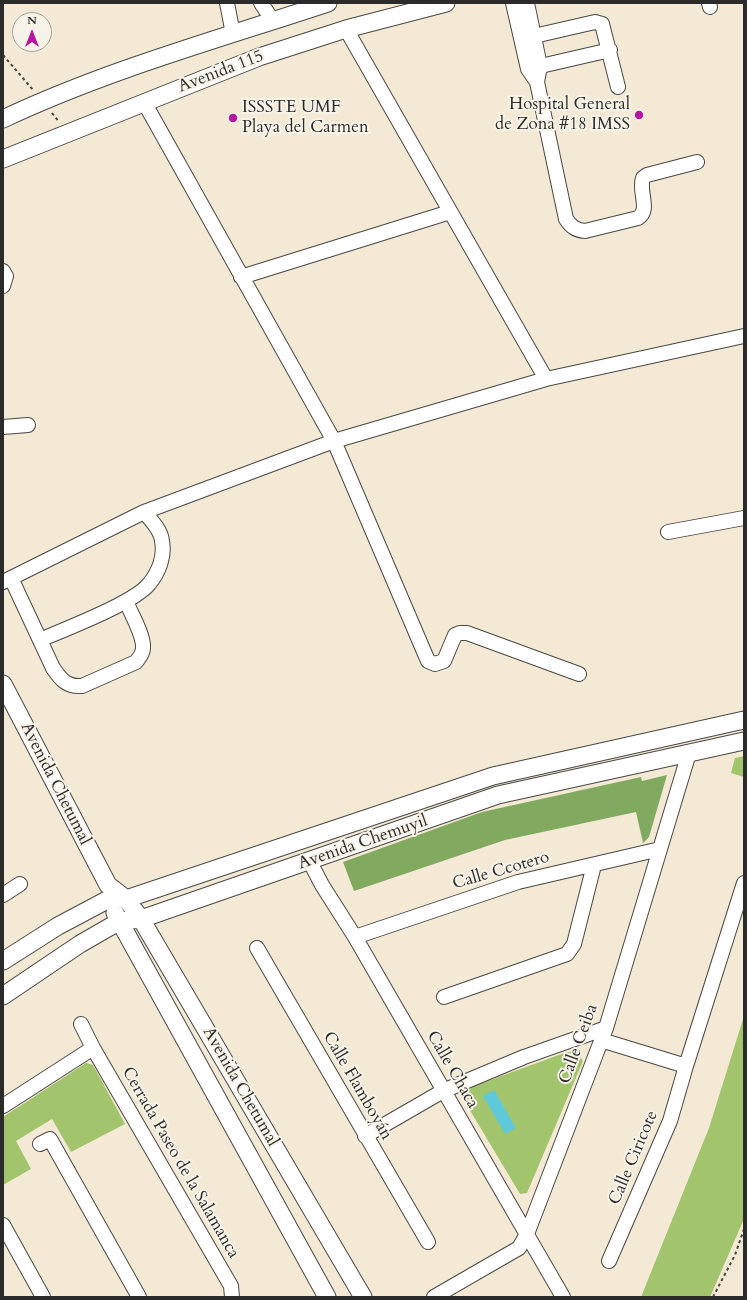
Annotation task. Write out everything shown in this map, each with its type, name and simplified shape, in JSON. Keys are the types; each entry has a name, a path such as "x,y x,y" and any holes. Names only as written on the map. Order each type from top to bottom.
{"main road":[{"name":"Avenida 115","path":"3,119 42,101 132,66 273,21 297,8 328,3"},
{"name":"Avenida 115","path":"3,159 259,57 346,29 446,3"},
{"name":"Avenida Chetumal","path":"3,684 120,921 327,1297"},
{"name":"Avenida Chemuyil","path":"126,899 493,776 744,720"},
{"name":"Avenida Chemuyil","path":"3,996 80,944 120,921 142,919 498,796 744,741"},
{"name":"Avenida Chetumal","path":"107,893 126,899 142,919 363,1297"},
{"path":"3,961 107,893"}],"street":[{"path":"227,3 233,34"},
{"path":"261,3 273,21"},
{"path":"513,3 534,68 566,219 570,226 578,230 585,231 642,216 644,209 641,188 643,178 647,175 697,162"},
{"path":"527,3 534,36 534,68"},
{"path":"534,36 600,22 604,26 618,86"},
{"path":"346,29 546,379"},
{"path":"534,68 610,50"},
{"path":"144,102 334,441 428,661 435,664 444,661 455,635 467,633 580,674"},
{"path":"242,277 450,212"},
{"path":"3,271 6,279 3,286"},
{"path":"126,601 143,641 144,650 136,662 82,686 75,686 60,679 7,580 144,512 334,441 546,379 744,336"},
{"path":"3,427 28,425"},
{"path":"40,640 126,601 149,585 158,570 162,557 162,540 158,529 144,512"},
{"path":"668,532 744,518"},
{"name":"Calle Ceiba","path":"434,1297 519,1248 527,1234 603,1034 689,753"},
{"path":"493,776 498,796"},
{"name":"Calle Ccotero","path":"355,937 518,882 594,866 660,849"},
{"name":"Calle Chaca","path":"310,862 563,1297"},
{"path":"444,997 566,954 574,944 594,866"},
{"name":"Calle Ciricote","path":"609,1261 670,1121 744,883"},
{"path":"3,895 20,884"},
{"name":"Calle Flamboyán","path":"257,948 428,1242"},
{"name":"Cerrada Paseo de la Salamanca","path":"81,1024 93,1048 231,1286 232,1297"},
{"path":"365,1136 443,1091 524,1057 603,1034 686,1066"},
{"path":"3,1106 93,1048"},
{"path":"40,1144 50,1139 139,1297"},
{"path":"3,1225 43,1297"}],"path":[{"path":"713,1297 735,1255 744,1229"}],"green space":[{"path":"744,756 744,777 731,773 735,758"},
{"path":"667,775 649,837 643,843 636,812 505,840 354,891 343,862 482,812 641,777 642,781"},
{"path":"744,1016 744,1219 710,1297 641,1297 709,1128"},
{"path":"567,1052 576,1052 583,1061 527,1193 520,1194 462,1097 463,1090"},
{"path":"86,1063 93,1065 125,1124 71,1152 52,1119 16,1141 31,1169 3,1185 3,1117"}],"water":[{"path":"494,1090 516,1128 505,1134 483,1096"}],"place":[{"name":"Hospital General de Zona #18 IMSS","path":"639,115"},
{"name":"ISSSTE UMF Playa del Carmen","path":"233,118"}]}
